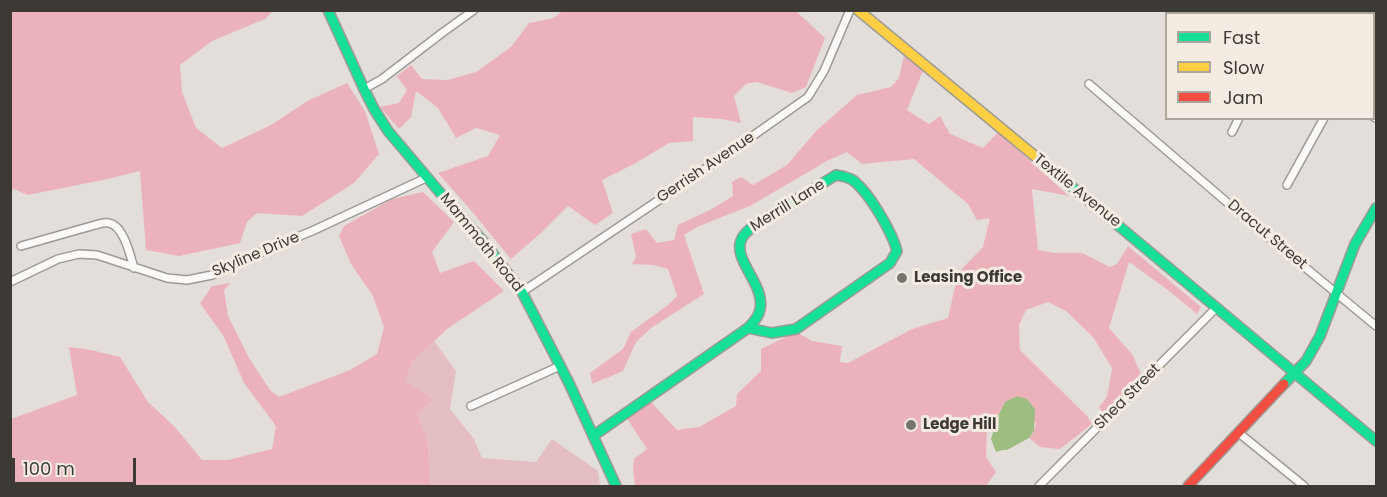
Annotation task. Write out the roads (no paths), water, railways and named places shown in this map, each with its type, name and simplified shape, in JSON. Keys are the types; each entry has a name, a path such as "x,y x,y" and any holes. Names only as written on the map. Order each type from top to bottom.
{"main road":[{"name":"Mammoth Road","path":"328,10 374,109 388,130 483,241 522,292 560,366 616,486"},
{"name":"Textile Avenue","path":"858,10 1377,441"},
{"name":"Merrill Lane","path":"592,436 748,327 760,314 762,304 760,294 740,249 741,239 747,231 836,175 850,179 861,188 894,239 897,251 894,258 884,269 795,329 772,333 748,327"},
{"path":"1188,486 1306,361 1320,336 1355,244 1376,211"}],"street":[{"path":"364,88 382,79 474,10"},
{"name":"Gerrish Avenue","path":"522,292 808,97 824,71 850,10"},
{"name":"Dracut Street","path":"1089,84 1377,326"},
{"path":"1232,132 1238,120"},
{"path":"1287,185 1323,120"},
{"name":"Skyline Drive","path":"10,282 58,259 79,254 97,255 167,278 187,280 212,275 428,177"},
{"path":"21,246 107,223 117,226 121,232 134,268"},
{"name":"Shea Street","path":"1039,486 1217,308"},
{"path":"471,406 560,366"},
{"path":"1239,433 1304,486"}],"place":[{"name":"Leasing Office","path":"902,278"},
{"name":"Ledge Hill","path":"911,425"}]}
